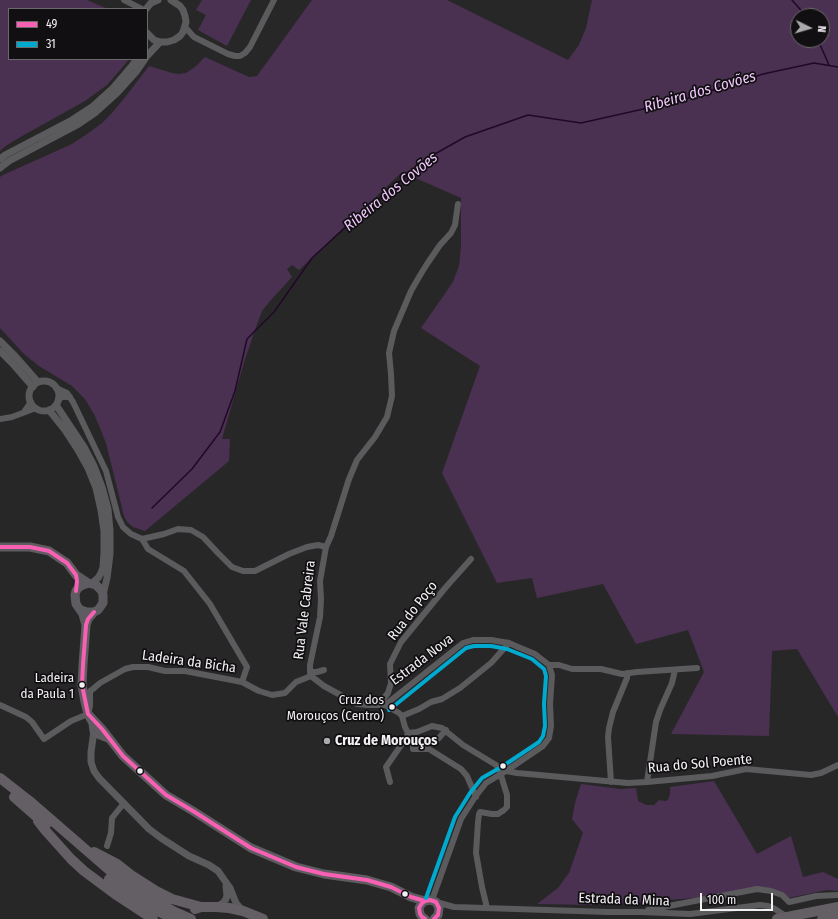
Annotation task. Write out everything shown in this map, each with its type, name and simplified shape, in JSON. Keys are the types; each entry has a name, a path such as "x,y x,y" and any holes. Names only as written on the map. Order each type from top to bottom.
{"highway":[{"path":"0,778 32,803 115,875 173,919"},
{"path":"0,786 112,881 146,900 191,919"},
{"path":"33,814 45,830 84,871 153,919"},
{"path":"69,836 94,853 117,864 131,875 172,899 201,908"},
{"path":"180,919 192,910 216,907 243,910 263,919"},
{"path":"777,919 838,907"},
{"path":"822,919 838,916"}],"main road":[{"path":"0,548 30,547 49,551 67,563 76,575 90,584"},
{"path":"76,575 77,581 75,599 85,619 86,625 82,685 88,714 93,723 123,756 166,795 250,848 296,867 324,874 367,880 391,887 433,909"},
{"path":"76,591 79,587 90,584 96,585 102,591 103,603 88,619 86,625"},
{"path":"81,610 94,612"},
{"path":"425,919 420,914 433,909"}],"street":[{"path":"124,0 140,8"},
{"path":"147,8 158,0"},
{"path":"148,37 160,42 167,42 180,36 185,28 186,22 181,3 171,0"},
{"path":"185,28 194,37 228,54 240,56 250,47 274,0"},
{"path":"180,36 194,37"},
{"path":"148,55 160,42"},
{"path":"0,159 72,120 92,107 113,88 136,60"},
{"path":"0,168 9,161 77,125 96,112 117,93 136,72 144,60"},
{"name":"Rua Vale Cabreira","path":"311,674 311,658 320,616 320,581 326,547 357,460 375,437 387,417 392,396 389,353 394,331 411,291 419,277 440,245 451,233 455,225 458,204"},
{"path":"0,341 16,357 36,384"},
{"path":"0,351 36,384"},
{"path":"70,397 63,397 49,410 40,410 33,405 30,394 36,384 47,381 56,388 65,391 70,397 106,471 118,517 123,527 131,534 142,539 148,549 184,571 210,604 247,667 242,682 259,691 272,695 285,693 296,682 311,674 324,670"},
{"path":"56,388 58,391 57,402 94,466 108,509 110,554 108,578 103,595"},
{"path":"0,419 24,412 33,405"},
{"path":"49,410 65,430 78,450 88,468 96,488 104,531 104,553 101,573 98,578 90,584"},
{"path":"142,539 178,529 191,530 203,536 232,567 243,571 255,571 307,547 318,545 326,547"},
{"name":"Rua do Poço","path":"382,705 391,683 390,664 401,642 446,587 471,560"},
{"name":"Estrada Nova","path":"382,705 463,644 473,640 491,640 509,643 535,654 549,665"},
{"path":"402,716 420,709 431,702 442,699 460,688 490,663 509,643"},
{"path":"433,909 461,819 486,783 543,746 548,738 551,726 550,704 552,675 549,665 559,665 572,669 601,669 618,673 697,668"},
{"name":"Ladeira da Bicha","path":"88,714 90,706 90,692 100,683 125,669 133,667 148,667 165,672 185,671 242,682"},
{"path":"647,782 656,722 676,670"},
{"path":"611,782 608,737 609,728 613,712 627,678 627,673"},
{"path":"311,674 324,686 356,704 382,705 402,716 408,733 386,768 390,782"},
{"path":"0,705 26,717 32,722 44,739 71,721 88,714"},
{"path":"408,733 417,732 432,726 442,728 463,745 496,765 503,772 507,795 507,807 498,814 480,812 478,822 476,853 487,908"},
{"path":"446,730 434,742 413,746 413,749 429,749 461,769 467,776 476,797"},
{"path":"103,734 93,742 91,752 91,762 94,771 99,778 149,829 189,856 218,871 230,888 236,903 243,910"},
{"path":"93,742 103,734"},
{"name":"Rua do Sol Poente","path":"503,772 611,782 647,782 712,776 746,769 811,775 821,773 838,765"},
{"path":"107,846 111,833 112,818 124,803"},
{"path":"216,907 223,903 226,899 227,895 224,880"},
{"path":"641,912 654,908 757,889 771,891 782,895 789,902 816,896 838,895"},
{"name":"Estrada da Mina","path":"433,909 454,907 690,914 760,905 775,909 790,919"},
{"name":"Estrada da Mina","path":"433,909 454,907"}],"shaded area":[{"path":"0,0 87,0 106,8 8,8 8,60 128,60 107,85 85,101 7,145 0,151"},
{"path":"202,0 251,0 227,46 198,30 206,15 196,10"},
{"path":"312,0 447,0 568,60 579,45 586,28 592,0 838,0 838,717 797,649 772,651 769,736 671,734 704,672 688,630 636,644 603,584 537,598 532,578 497,583 442,473 480,366 421,328 453,282 459,266 461,247 461,198 402,172 299,270 292,265 287,269 292,277 262,311 245,359 222,439 230,439 229,461 145,531 133,527 127,522 124,516 106,443 95,416 85,399 72,386 39,366 24,354 0,328 0,177 72,144 90,132 112,113 149,66 172,73 186,73 195,67 205,57 249,77 257,76"},
{"path":"714,781 757,854 791,836 803,877 823,872 838,879 838,891 827,890 788,898 772,889 706,897 643,902 594,905 537,904 558,888 569,873 583,833 572,819 581,784 620,789 636,788 638,801 646,805 654,805 659,800 668,800 670,787"}],"waterway":[{"path":"792,0 799,8"},
{"path":"822,48 829,65"},
{"name":"Ribeira dos Covões","path":"152,508 192,469 220,432 235,391 247,339 274,312 312,258 349,224 426,159 465,137 528,115 581,123 679,101 763,74 814,63 838,67"}],"transit line":[{"name":"49","path":"0,547 30,547 49,551 67,563 76,575 76,591"},
{"name":"49","path":"94,612 88,619 86,625 83,665 82,685 88,714 123,756 166,795 251,848 296,867 324,874 367,880 391,887 411,897 425,901"},
{"name":"31","path":"389,710 466,648 474,646 491,646 507,649 532,659 544,669 546,676 544,704 545,726 543,736 539,742 482,778 470,793 455,817 426,898"},
{"name":"49","path":"425,919 420,914 419,908 422,903 430,900 436,902 439,908 438,915 434,919"}],"place":[{"name":"Ladeira da Paula 1","path":"82,685"},
{"name":"Cruz dos Morouços (Centro)","path":"392,707"},
{"name":"Cruz de Morouços","path":"327,741"}]}
